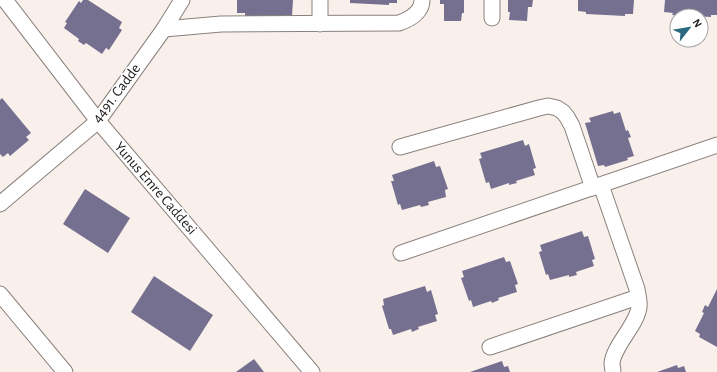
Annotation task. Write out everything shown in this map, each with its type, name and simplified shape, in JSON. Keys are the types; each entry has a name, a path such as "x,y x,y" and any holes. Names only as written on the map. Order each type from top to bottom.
{"street":[{"name":"Yunus Emre Caddesi","path":"4,0 98,121 312,372"},
{"name":"4491. Cadde","path":"0,204 98,121 164,29 182,0"},
{"path":"320,0 320,24"},
{"path":"164,29 221,24 399,23 414,16 419,11 422,0"},
{"path":"492,0 492,18"},
{"path":"400,147 548,106 557,108 563,112 572,126 637,289 640,305 639,311 614,357 612,363 613,372"},
{"path":"401,253 717,145"},
{"path":"0,294 65,372"},
{"path":"490,346 638,297"}],"building":[{"path":"83,0 88,0 122,22 119,28 122,30 109,50 106,48 102,54 86,43 84,45 78,41 79,39 64,28 67,23 65,22 79,1 81,3"},
{"path":"237,0 293,0 292,16 284,15 284,18 245,16 245,13 237,13"},
{"path":"350,0 397,0 397,3 389,3 389,5 350,3"},
{"path":"440,0 464,0 464,13 462,13 461,21 444,21 444,4 440,4"},
{"path":"508,0 533,0 532,7 528,7 527,21 509,20 510,12 508,12"},
{"path":"578,0 634,0 633,14 625,14 625,16 586,14 586,12 578,11"},
{"path":"665,0 717,0 717,15 711,15 711,17 709,17 709,8 669,8 669,13 664,12"},
{"path":"2,98 31,133 26,137 29,140 10,156 8,153 3,157 0,154 0,100"},
{"path":"613,111 614,114 620,112 626,131 628,130 631,137 628,138 634,156 627,158 628,160 605,167 604,165 598,166 585,123 591,122 589,118"},
{"path":"523,140 525,146 529,144 536,168 533,169 535,175 516,181 517,183 509,185 509,183 491,189 489,182 486,183 479,159 482,158 480,153"},
{"path":"434,161 436,167 440,166 448,189 445,190 446,197 428,202 429,205 421,207 420,205 402,210 400,204 398,205 391,181 394,181 392,175"},
{"path":"85,189 130,218 108,253 63,224"},
{"path":"582,231 584,237 588,236 595,259 592,260 594,266 576,272 577,275 569,277 569,275 550,280 548,274 546,275 539,252 542,251 540,245"},
{"path":"504,257 506,262 510,261 518,284 515,285 517,292 498,298 499,300 492,303 491,301 473,307 471,300 469,301 461,278 464,277 462,271"},
{"path":"154,276 213,315 190,351 131,312"},
{"path":"425,286 427,292 431,290 438,314 435,315 437,321 418,327 419,329 412,332 411,329 393,335 391,329 389,329 382,306 384,305 383,299"},
{"path":"717,289 717,347 699,337 700,334 695,331 704,313 702,312 705,305 708,307"},
{"path":"254,359 264,372 236,372"},
{"path":"502,361 504,367 508,366 510,372 470,372"},
{"path":"677,365 678,368 684,366 686,372 657,372"}]}
